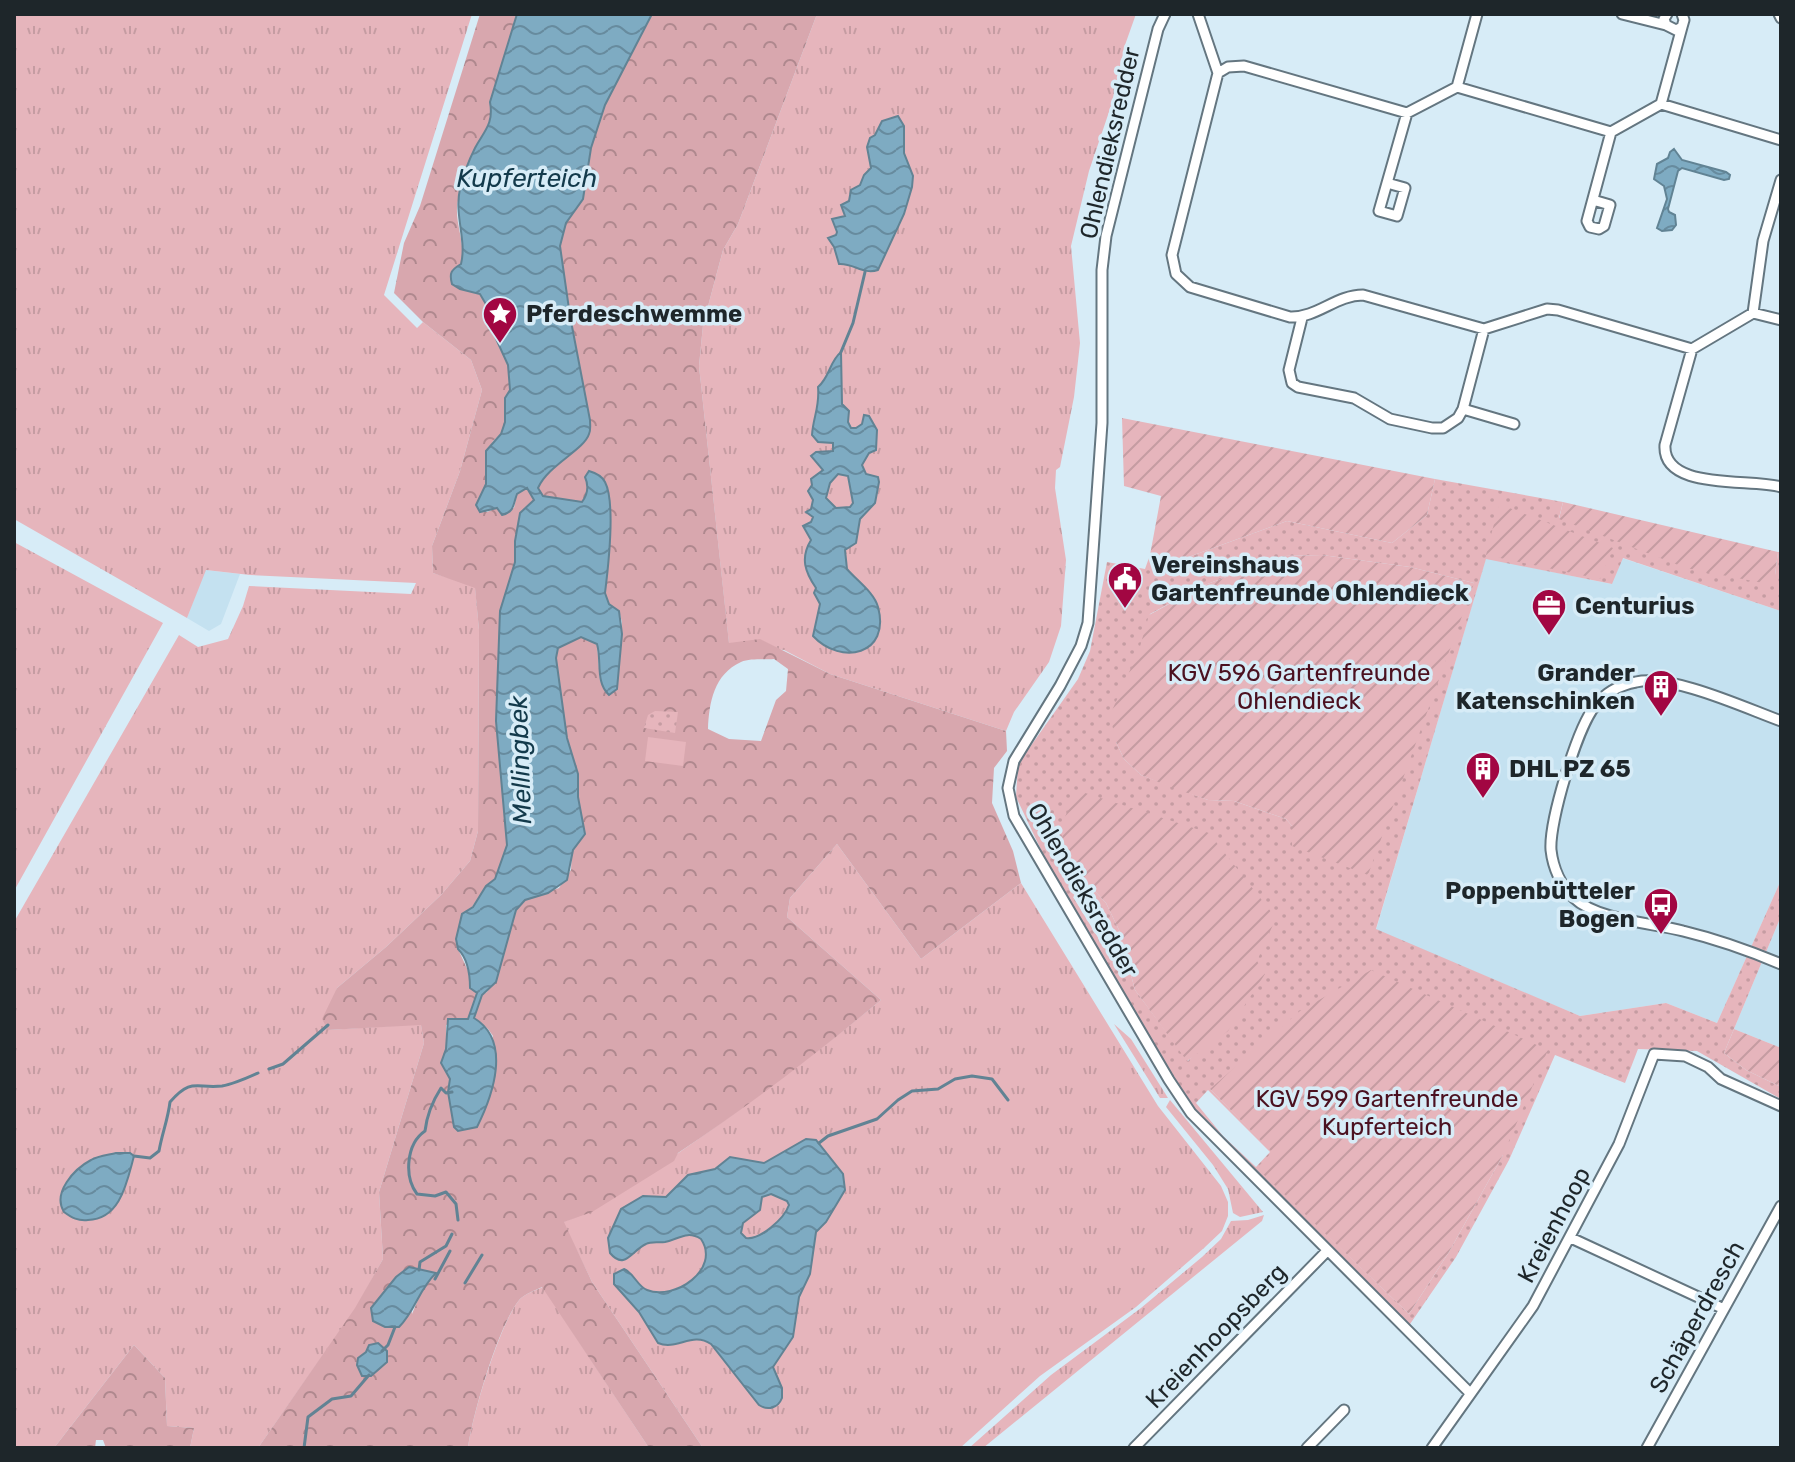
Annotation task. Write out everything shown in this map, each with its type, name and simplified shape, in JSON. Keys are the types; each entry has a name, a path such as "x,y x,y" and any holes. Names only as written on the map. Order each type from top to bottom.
{"street":[{"name":"Ohlendieksredder","path":"1165,14 1158,29 1106,236 1102,270 1102,423 1088,623 1081,646 1060,686 1014,761 1008,788 1010,804 1041,863 1191,1113 1326,1252 1470,1393"},
{"path":"1198,14 1218,73 1172,255 1172,265 1190,287 1302,318 1349,295 1363,295 1484,329 1547,309 1558,310 1692,349"},
{"path":"1457,87 1477,14"},
{"path":"1622,14 1676,30 1682,27"},
{"path":"1666,25 1664,19 1667,14"},
{"path":"1218,73 1228,67 1244,66 1407,113 1457,87 1611,132 1661,104 1684,20 1682,14"},
{"path":"1661,104 1781,140"},
{"path":"1387,183 1407,113"},
{"path":"1593,200 1611,132"},
{"path":"1753,313 1761,253 1781,180"},
{"path":"1781,320 1753,313 1692,349 1665,445 1668,461 1682,475 1781,487"},
{"path":"1302,318 1289,370 1289,378 1298,387 1354,398 1390,419 1432,428 1451,425 1463,409 1484,329"},
{"path":"1463,409 1514,424"},
{"path":"1781,721 1663,681 1638,681 1613,690 1595,705 1579,737 1558,805 1551,848 1555,868 1564,887 1585,906 1687,932 1781,964"},
{"name":"Kreienhoop","path":"1432,1448 1533,1306 1619,1144 1654,1054 1685,1056 1708,1067 1721,1079 1781,1106"},
{"name":"Schäperdresch","path":"1647,1448 1781,1206"},
{"path":"1571,1238 1724,1309"},
{"name":"Kreienhoopsberg","path":"1134,1448 1326,1252"},
{"path":"1307,1448 1344,1410"}],"shaded area":[{"path":"1486,558 1611,584 1622,558 1781,611 1781,880 1717,1023 1666,1003 1580,1016 1376,930"},
{"path":"205,570 240,574 221,624 209,631 187,618"},
{"path":"1781,916 1781,1048 1734,1029"}],"green space":[{"path":"14,14 472,14 384,295 417,328 423,322 471,360 482,390 460,471 432,546 433,573 475,586 479,630 478,831 470,861 441,895 337,988 328,1030 421,1024 424,1043 379,1192 383,1259 356,1308 258,1448 190,1448 194,1428 167,1426 165,1378 134,1345 54,1448 14,1448 14,922 179,635 198,647 228,639 249,586 411,594 416,583 206,570 187,618 14,519"},
{"path":"480,14 517,14 490,102 489,121 470,160 459,194 457,215 462,257 461,264 452,270 460,289 480,294 487,306 492,330 508,366 510,391 505,398 505,422 501,434 493,441 486,462 486,484 476,505 487,512 497,508 514,508 517,494 527,487 534,500 520,513 515,562 500,611 496,721 507,845 495,879 486,886 468,913 456,939 470,975 470,988 477,993 468,1019 446,1025 446,1049 441,1063 450,1079 448,1092 454,1127 493,1036 474,1018 504,952 516,910 525,900 559,888 571,870 572,850 585,834 578,797 578,774 567,738 556,658 558,648 581,637 597,644 600,681 617,689 622,622 619,611 609,604 605,593 611,506 588,484 582,502 543,496 538,488 550,472 586,440 590,432 560,246 566,223 583,199 591,148 605,105 652,14 817,14 738,224 723,250 703,325 699,366 729,643 760,639 830,674 1006,731 1007,751 994,768 992,803 1013,851 1021,883 921,959 837,844 790,898 787,917 881,1000 782,1079 678,1153 674,1161 592,1212 564,1222 592,1282 703,1448 649,1448 542,1287 520,1299 504,1328 481,1393 468,1448 258,1448 355,1308 383,1259 379,1192 424,1043 421,1025 328,1030 322,1019 337,988 441,895 470,861 478,831 479,630 475,588 433,573 432,546 460,471 482,390 471,360 423,322 394,293 404,243 420,206","holes":["774,659 788,669 786,691 776,700 761,741 729,739 708,729 715,690 725,674 745,661","408,1267 436,1273 424,1285 412,1314"]},
{"path":"817,14 1136,14 1125,45 1111,106 1089,171 1071,246 1080,343 1074,397 1060,467 1056,470 1055,488 1066,560 1061,626 1049,662 1014,712 1006,731 830,674 784,650 729,644 699,366 703,325 723,250 738,224"},
{"path":"1122,418 1435,479 1427,515 1392,543 1287,521 1161,567 1150,555 1161,496 1124,486"},
{"path":"1435,479 1563,502 1559,518 1775,575 1778,552 1781,552 1781,611 1623,558 1612,584 1486,559 1376,929 1580,1016 1666,1003 1717,1023 1781,880 1781,916 1724,1053 1746,1070 1781,1087 1781,1099 1697,1051 1638,1049 1625,1083 1555,1055 1509,1160 1456,1257 1408,1327 1204,1123 1178,1085 1043,854 1016,797 1018,764 1078,679 1090,651 1107,562 1145,569 1150,555 1161,567 1287,521 1392,543 1427,515","holes":["1322,555 1410,567 1474,583 1292,826 1286,819 1234,801 1208,800 1141,775 1124,759 1116,742 1150,614 1202,586 1283,556","1061,859 1264,974 1188,1061 1135,990 1119,930 1106,903","1088,887 1117,935 1102,944 1073,897","1210,1089 1503,1155 1449,1252 1409,1314 1258,1168 1273,1152","1208,1090 1270,1152 1256,1167 1223,1136 1196,1103"]},
{"path":"1563,502 1778,552 1775,575 1768,584 1686,568 1559,519"},
{"path":"1499,504 1613,548 1600,579 1486,555"},
{"path":"14,542 163,623 14,891"},
{"name":"KGV 596 Gartenfreunde Ohlendieck","path":"1322,555 1410,567 1474,583 1368,875 1292,846 1292,826 1286,819 1234,801 1208,800 1141,775 1124,759 1116,742 1110,715 1139,650 1149,615 1202,586 1283,556"},
{"path":"655,711 678,712 675,733 644,728 648,715"},
{"path":"648,737 686,742 683,766 645,761"},
{"name":"KGV 599 Gartenfreunde Kupferteich","path":"1076,790 1209,833 1276,918 1257,961 1265,974 1228,1031 1187,1061 1135,990 1119,930 1106,903 1061,859 1063,822"},
{"path":"837,844 921,959 1021,883 1158,1106 1221,1186 1228,1202 1228,1216 1222,1231 1136,1307 1040,1376 960,1448 703,1448 592,1282 563,1222 634,1184 753,1100 881,1000 787,917 790,898"},
{"name":"KGV 599 Gartenfreunde Kupferteich","path":"1371,970 1548,1050 1503,1155 1449,1252 1409,1314 1257,1168 1272,1152 1210,1089 1300,1011"},
{"path":"1114,1024 1131,1039 1168,1098 1160,1098"},
{"path":"1734,1029 1781,1048 1781,1087 1746,1070 1724,1053"},
{"path":"1170,1100 1263,1212 1240,1217 1233,1213 1228,1189 1213,1165 1166,1107"},
{"path":"1264,1215 1262,1221 983,1448 969,1448 1051,1375 1141,1308 1202,1257 1221,1239 1231,1221"},
{"path":"543,1287 649,1448 468,1448 481,1393 504,1327 520,1299"},
{"path":"134,1345 165,1378 167,1426 194,1428 190,1448 106,1448 103,1440 96,1440 95,1448 54,1448"}],"water":[{"name":"Kupferteich","path":"517,14 652,14 605,105 591,148 583,199 566,223 560,246 590,432 580,446 549,472 538,488 543,496 582,502 587,490 585,477 589,471 605,482 611,520 605,593 609,604 619,611 622,634 617,689 609,695 600,678 597,644 581,637 558,648 556,658 567,738 578,774 578,797 585,834 573,850 567,880 548,893 525,900 516,910 496,982 482,995 474,1018 486,1028 493,1040 496,1069 493,1085 477,1127 458,1131 454,1127 448,1092 450,1079 441,1063 446,1049 448,1019 468,1019 477,993 470,988 468,967 456,939 462,914 473,907 486,886 495,879 507,845 496,721 500,611 515,562 520,513 534,500 527,488 517,494 513,507 506,514 502,515 497,508 480,512 476,505 486,484 486,451 501,434 505,422 505,398 510,390 508,365 480,294 452,284 451,274 461,264 463,246 458,208 461,184 489,122 490,102"},
{"path":"898,116 904,126 904,153 913,176 904,214 878,270 868,271 839,264 828,238 837,232 832,219 845,216 841,205 849,201 851,190 860,185 871,168 867,147 870,138 882,121"},
{"path":"1674,149 1682,160 1730,175 1729,179 1724,180 1682,168 1678,171 1668,209 1675,215 1676,225 1672,230 1662,231 1657,228 1667,199 1664,186 1654,179 1657,164 1668,158"},
{"path":"841,352 842,404 849,411 851,428 862,424 864,415 869,416 877,430 876,450 869,453 862,465 866,474 878,477 879,482 875,503 860,519 856,543 845,550 847,569 873,596 880,623 871,645 849,653 824,645 813,636 820,604 805,565 811,540 803,526 813,517 806,512 811,509 813,500 808,491 812,485 811,479 823,470 811,456 816,452 833,451 833,443 818,442 812,435 818,387","holes":["838,474 848,476 853,503 850,507 836,508 826,498 830,483"]},
{"path":"806,1139 816,1140 843,1174 845,1190 826,1222 816,1232 810,1274 799,1297 793,1337 773,1367 782,1388 782,1398 769,1408 759,1405 711,1344 697,1339 672,1345 658,1343 639,1312 614,1284 614,1274 624,1269 647,1290 670,1291 682,1287 700,1271 705,1261 706,1250 701,1239 687,1235 665,1242 648,1243 628,1258 620,1260 610,1253 608,1238 621,1209 643,1196 666,1197 688,1175 715,1169 730,1157 764,1163","holes":["771,1194 789,1205 771,1228 752,1238 746,1238 741,1233 743,1223 760,1210 762,1197"]},
{"path":"116,1153 134,1156 125,1187 115,1206 99,1218 88,1220 75,1219 64,1212 61,1197 72,1175 91,1160"},
{"path":"409,1267 436,1273 399,1327 385,1327 373,1321 371,1308 396,1277"},
{"path":"378,1343 387,1351 387,1362 371,1376 362,1376 357,1365 358,1358 369,1345"}],"waterway":[{"path":"841,352 853,323 865,272"},
{"path":"269,1069 283,1064 328,1025"},
{"path":"134,1156 150,1158 159,1151 170,1102 184,1089 227,1085 258,1073"},
{"path":"819,1143 828,1136 877,1119 912,1091 938,1089 955,1079 972,1076 992,1079 1008,1100"},
{"name":"Mellingbek","path":"452,1092 446,1093 441,1088 435,1098 425,1131 411,1152 409,1170 417,1194 435,1196 446,1192 456,1204 458,1220"},
{"name":"Mellingbek","path":"419,1270 420,1262 446,1246 452,1234"},
{"path":"435,1279 450,1251"},
{"path":"465,1283 482,1255"},
{"name":"Mellingbek","path":"382,1351 388,1345 395,1327"},
{"name":"Mellingbek","path":"304,1448 308,1417 332,1399 351,1396 369,1375"}],"place":[{"name":"Pferdeschwemme","path":"500,345"},
{"name":"Vereinshaus Gartenfreunde Ohlendieck","path":"1125,610"},
{"name":"Centurius","path":"1549,637"},
{"name":"Grander Katenschinken","path":"1661,718"},
{"name":"DHL PZ 65","path":"1483,800"},
{"name":"Poppenbütteler Bogen","path":"1661,936"}]}
